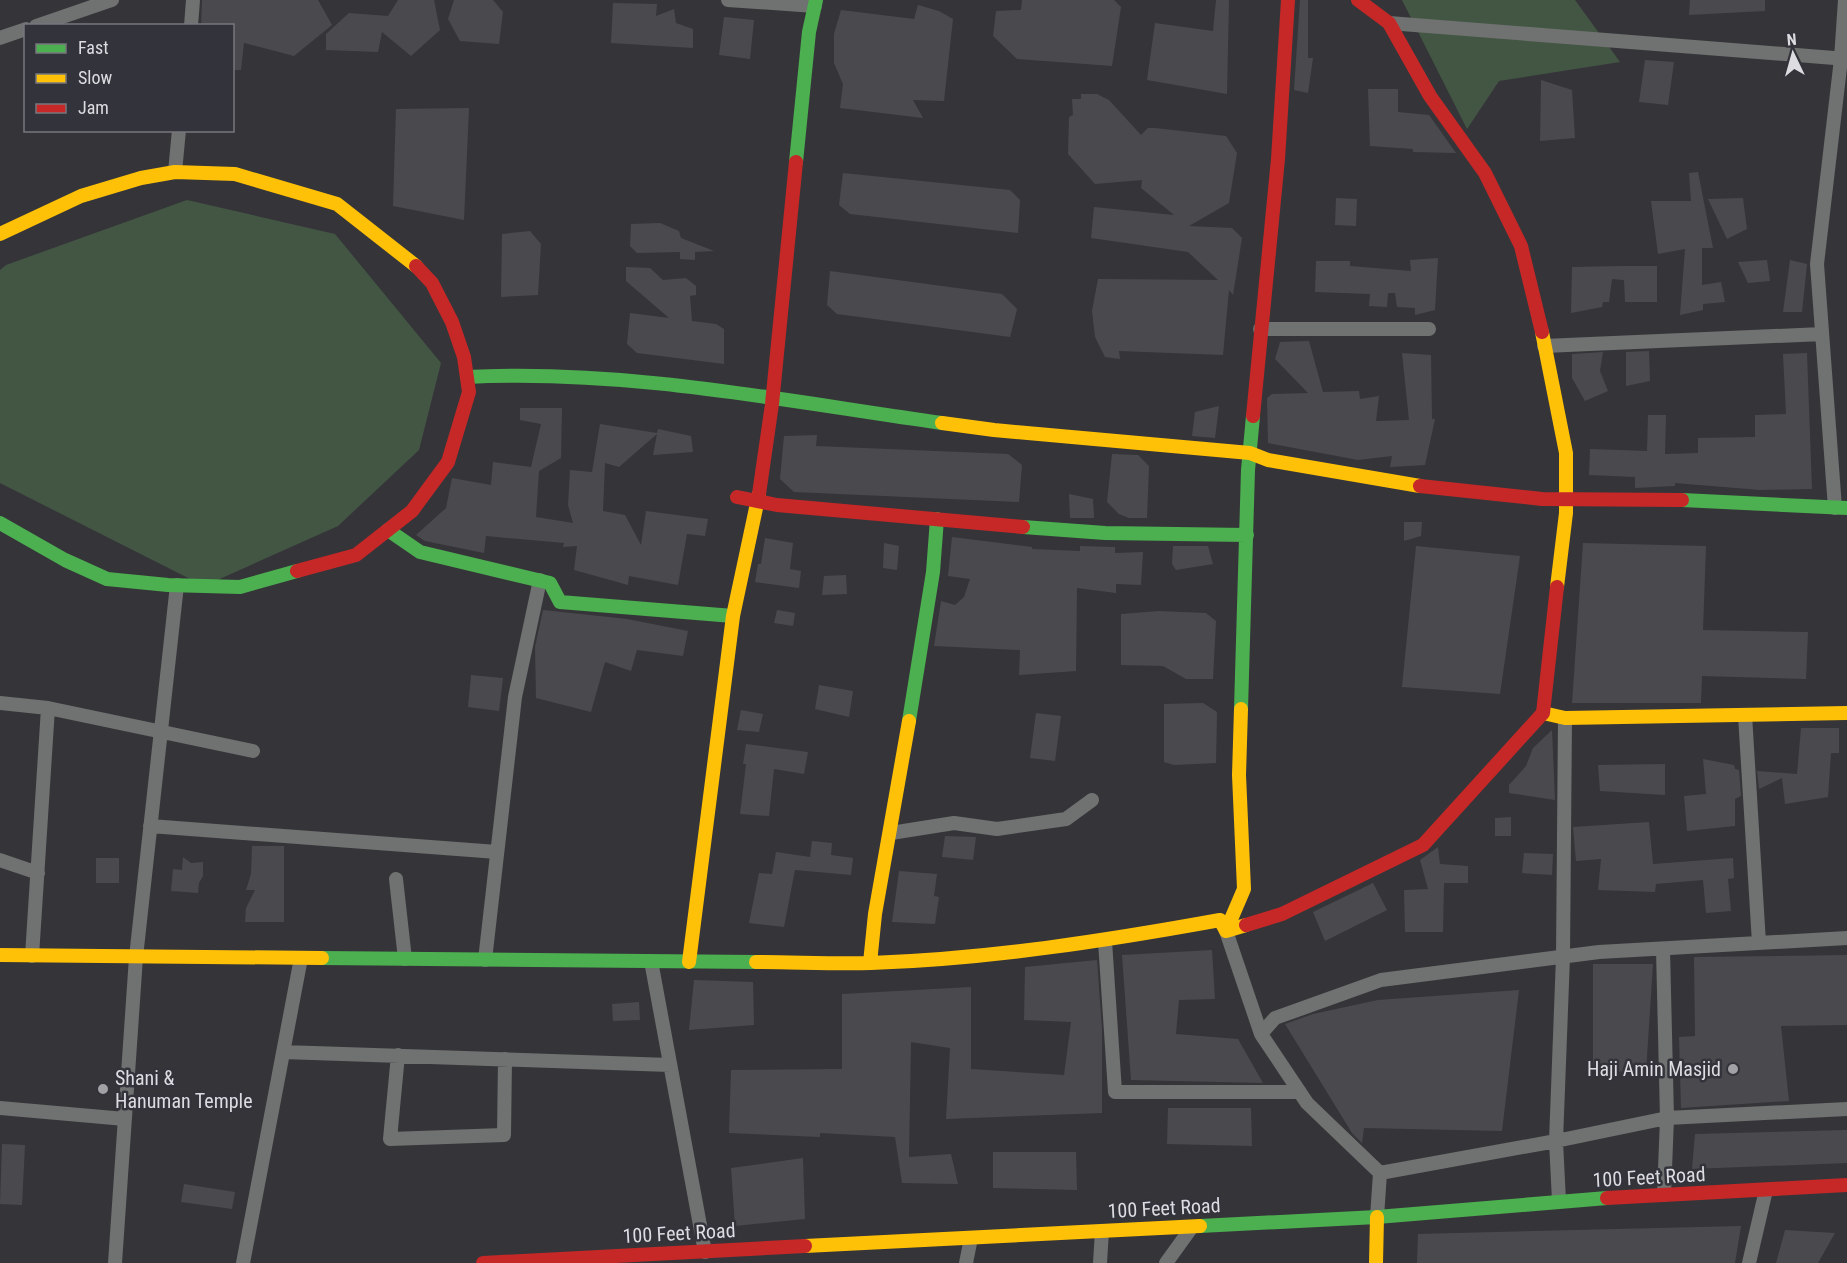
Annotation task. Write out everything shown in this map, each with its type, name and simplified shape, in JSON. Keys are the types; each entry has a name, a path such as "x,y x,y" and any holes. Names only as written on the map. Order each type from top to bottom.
{"street":[{"path":"42,24 111,0"},
{"path":"191,24 193,0"},
{"path":"689,962 693,917 721,732 732,616 758,501 772,397 809,32 816,3 728,0"},
{"path":"1226,931 1244,888 1239,775 1250,453 1260,329 1278,159 1279,110 1288,0"},
{"path":"1226,931 1282,914 1423,845 1543,713 1566,500 1566,453 1521,246 1485,173 1430,96 1389,23 1358,0"},
{"path":"467,377 603,376 758,392 772,397 994,430 1250,453 1268,460 1434,488 1566,500 1736,501 1841,508 1822,334 1817,264 1844,59 1845,0"},
{"path":"1389,23 1844,59"},
{"path":"0,38 24,30"},
{"path":"175,172 180,132"},
{"path":"0,234 81,196 141,178 175,172 235,174 337,204 406,256 432,283 452,322 464,357 469,392 448,462 412,511 356,555 240,587 107,579 65,560 0,523"},
{"path":"1260,329 1430,329"},
{"path":"1544,346 1822,334"},
{"path":"736,497 777,505 1105,533 1246,535"},
{"path":"870,963 875,914 891,833 933,572 937,519"},
{"path":"388,530 420,552 514,577 550,583 560,602 732,616"},
{"path":"484,960 515,697 540,580"},
{"path":"116,1263 136,957 177,585"},
{"path":"0,703 48,708 253,751"},
{"path":"32,956 48,708"},
{"path":"1543,713 1565,718 1847,713"},
{"path":"1745,715 1759,943"},
{"path":"1559,1201 1556,1141 1563,957 1565,718"},
{"path":"891,833 954,823 997,829 1066,819 1092,800"},
{"path":"150,826 497,852"},
{"path":"0,860 38,873"},
{"path":"396,879 405,959"},
{"path":"0,956 870,963 987,955 1105,941 1220,920 1226,931 1261,1034 1307,1103 1380,1173"},
{"path":"1261,1034 1275,1018 1381,980 1563,957 1847,938"},
{"path":"1105,941 1115,1092 1300,1092"},
{"path":"1663,949 1667,1118 1664,1196"},
{"path":"243,1263 301,958"},
{"path":"651,962 705,1252"},
{"path":"283,1053 670,1065"},
{"path":"398,1055 390,1139 504,1135 505,1059"},
{"path":"0,1108 125,1119"},
{"path":"1380,1173 1667,1118 1847,1109"},
{"path":"1376,1263 1380,1173"},
{"name":"100 Feet Road","path":"483,1263 677,1258 705,1252 1377,1217 1559,1201 1847,1185"},
{"path":"1749,1263 1767,1190"},
{"path":"1166,1263 1192,1227"},
{"path":"1100,1263 1102,1231"},
{"path":"966,1263 972,1238"}],"green space":[{"path":"1402,0 1575,0 1620,62 1499,81 1467,129"},
{"path":"187,200 335,234 441,363 419,450 338,526 204,586 0,483 0,270 6,265"}],"building":[{"path":"202,0 318,0 332,25 294,56 244,43 241,70 234,70 234,24 201,24"},
{"path":"398,0 434,0 440,30 411,56 382,32 378,52 326,50 326,34 349,13 388,16"},
{"path":"454,0 493,0 503,12 499,44 460,41 448,19"},
{"path":"1022,0 1114,0 1121,7 1112,66 1017,59 993,36 996,11 1021,10"},
{"path":"1216,0 1229,0 1227,94 1147,80 1155,23 1213,31"},
{"path":"1300,0 1308,0 1308,58 1313,58 1308,93 1294,90"},
{"path":"1690,0 1765,0 1765,11 1689,15"},
{"path":"613,3 657,4 656,16 674,9 676,23 693,29 693,48 611,43"},
{"path":"918,5 939,11 953,19 944,101 913,100 923,118 840,108 843,84 834,63 834,34 841,10 914,19"},
{"path":"724,17 754,20 750,59 719,55"},
{"path":"1645,60 1674,62 1668,105 1639,102"},
{"path":"1541,80 1572,90 1575,138 1540,141"},
{"path":"1368,89 1398,89 1398,112 1429,115 1456,153 1413,152 1413,149 1370,146"},
{"path":"1081,94 1097,94 1109,100 1141,135 1148,128 1155,128 1226,136 1237,153 1229,203 1189,226 1232,228 1242,238 1233,295 1229,290 1223,355 1119,351 1120,359 1105,357 1095,337 1092,311 1098,279 1218,280 1188,252 1091,238 1094,207 1174,215 1141,188 1142,180 1095,184 1068,154 1069,117 1073,115 1072,99 1081,99"},
{"path":"469,108 464,220 393,206 396,109"},
{"path":"1698,172 1713,248 1702,248 1702,285 1721,282 1725,302 1703,304 1703,310 1680,315 1685,249 1658,254 1651,201 1691,201 1689,173"},
{"path":"843,173 1010,190 1020,200 1018,233 850,214 839,205"},
{"path":"1336,198 1357,199 1356,226 1335,225"},
{"path":"1743,198 1747,229 1727,239 1708,199"},
{"path":"660,223 679,231 681,238 714,251 695,252 695,260 680,259 680,252 637,253 630,246 631,224"},
{"path":"530,231 541,244 538,295 501,297 502,234"},
{"path":"1438,258 1435,310 1415,315 1415,308 1397,307 1395,293 1388,293 1387,307 1369,306 1370,294 1315,292 1316,261 1350,261 1350,266 1411,271 1410,260"},
{"path":"1767,260 1770,281 1748,283 1738,262"},
{"path":"1790,260 1807,264 1802,312 1783,312"},
{"path":"1657,266 1657,302 1625,302 1624,280 1612,279 1609,302 1603,302 1602,307 1571,313 1572,267"},
{"path":"626,267 650,268 663,280 686,278 696,286 696,295 690,296 692,321 716,324 724,329 724,364 637,353 627,344 630,313 669,318 626,281"},
{"path":"830,271 1002,294 1017,309 1010,337 837,314 827,305"},
{"path":"1309,341 1323,392 1359,391 1360,399 1379,396 1376,421 1409,420 1402,353 1431,355 1432,419 1435,419 1425,465 1390,467 1392,456 1358,460 1268,443 1267,398 1272,394 1308,393 1275,359 1280,342"},
{"path":"1649,351 1650,381 1626,386 1626,352"},
{"path":"1603,352 1600,371 1608,391 1585,401 1572,378 1572,354"},
{"path":"1807,353 1812,489 1760,490 1675,483 1675,486 1635,488 1635,477 1589,475 1590,449 1647,451 1648,415 1666,415 1665,454 1698,453 1698,438 1755,437 1755,415 1786,414 1783,354"},
{"path":"1219,406 1215,438 1192,436 1195,412"},
{"path":"520,408 562,408 561,458 539,471 536,517 573,523 568,505 570,470 592,472 600,424 657,433 658,429 691,436 693,452 653,455 657,434 619,467 605,463 603,511 625,515 641,545 646,511 708,519 705,536 687,534 678,585 629,576 628,585 574,570 577,546 563,547 564,543 486,536 484,553 425,541 416,535 446,508 452,478 491,485 493,462 531,467 541,424 520,420"},
{"path":"817,435 816,446 1008,454 1022,465 1019,502 794,492 780,479 784,436"},
{"path":"1112,454 1138,455 1149,466 1147,518 1129,518 1119,514 1107,502"},
{"path":"1069,494 1093,499 1094,518 1070,518"},
{"path":"1404,522 1422,522 1421,536 1404,541"},
{"path":"952,537 1032,547 1032,549 1080,551 1080,546 1115,547 1115,553 1143,552 1141,585 1116,584 1116,593 1077,588 1076,671 1019,675 1020,650 934,646 941,601 955,605 964,597 970,579 948,576"},
{"path":"765,538 793,543 790,569 801,571 799,588 755,582 758,564 761,564"},
{"path":"884,543 899,546 897,570 883,568"},
{"path":"1583,543 1706,546 1703,630 1808,632 1806,679 1702,676 1701,703 1572,703"},
{"path":"1173,546 1208,546 1213,564 1176,570 1172,564"},
{"path":"1416,546 1520,556 1500,694 1402,687"},
{"path":"846,575 847,594 822,595 824,576"},
{"path":"543,610 627,619 688,631 683,656 637,650 631,671 605,662 591,712 536,698 535,647"},
{"path":"777,610 795,613 793,626 774,623"},
{"path":"1159,611 1206,613 1216,621 1213,679 1186,679 1163,666 1121,665 1121,614"},
{"path":"471,675 503,678 499,711 468,707"},
{"path":"819,685 853,691 849,717 815,709"},
{"path":"1203,703 1217,712 1216,763 1174,765 1164,762 1164,704"},
{"path":"741,710 763,714 759,732 737,730"},
{"path":"1036,713 1061,716 1055,761 1030,758"},
{"path":"1801,728 1839,728 1839,753 1831,753 1828,797 1785,804 1782,778 1759,789 1757,771 1797,774"},
{"path":"1552,730 1555,800 1509,793 1509,785 1526,766 1533,748"},
{"path":"746,744 808,752 804,774 774,769 769,816 740,814"},
{"path":"1703,759 1734,765 1735,769 1739,770 1741,796 1735,799 1735,826 1687,831 1684,796 1706,794"},
{"path":"1665,764 1665,795 1600,791 1598,765"},
{"path":"1511,817 1511,836 1495,836 1495,818"},
{"path":"1649,822 1653,864 1733,858 1734,878 1728,879 1731,911 1706,913 1703,880 1656,884 1655,892 1598,890 1601,859 1576,861 1573,827"},
{"path":"945,836 976,837 973,860 942,857"},
{"path":"812,841 832,843 831,855 853,858 851,875 795,870 784,927 749,923 759,873 772,874 776,852 810,857"},
{"path":"252,846 284,846 284,922 245,922 246,908 255,890 246,890 251,874"},
{"path":"1438,847 1440,864 1468,866 1468,883 1444,883 1443,932 1405,932 1404,890 1428,889 1420,860"},
{"path":"1524,853 1553,854 1552,875 1522,873"},
{"path":"183,857 191,863 203,862 203,876 199,883 198,893 171,891 173,869 182,870"},
{"path":"96,858 119,858 119,883 96,883"},
{"path":"899,871 937,874 934,896 939,897 935,924 892,922"},
{"path":"1373,883 1387,910 1325,941 1313,912"},
{"path":"1212,950 1215,999 1179,1000 1176,1034 1238,1039 1263,1083 1131,1080 1122,955"},
{"path":"1847,955 1847,1025 1781,1026 1789,1101 1681,1108 1679,1037 1695,1036 1694,957"},
{"path":"1097,960 1102,1029 1102,1113 946,1119 950,1048 911,1042 909,1157 951,1154 958,1184 902,1183 895,1137 820,1133 820,1137 729,1133 731,1070 842,1069 842,994 971,987 971,1069 1064,1075 1071,1022 1024,1020 1025,967"},
{"path":"1593,964 1653,964 1646,1072 1593,1071"},
{"path":"694,980 753,982 754,1025 689,1030"},
{"path":"1519,990 1502,1131 1364,1128 1362,1143 1352,1133 1285,1024 1313,1014 1378,1000"},
{"path":"639,1002 640,1020 613,1021 612,1004"},
{"path":"1168,1108 1251,1108 1252,1146 1167,1144"},
{"path":"1847,1130 1847,1163 1692,1169 1695,1134"},
{"path":"2,1144 25,1145 22,1205 0,1204"},
{"path":"993,1152 1076,1152 1077,1190 993,1188"},
{"path":"803,1158 805,1219 735,1226 731,1168"},
{"path":"184,1184 235,1192 232,1209 181,1202"},
{"path":"1741,1226 1735,1263 1417,1263 1418,1234"},
{"path":"1785,1230 1835,1233 1818,1263 1776,1263"}],"traffic: fast":[{"path":"796,162 809,32 816,0"},
{"path":"467,377 527,376 646,382 942,423"},
{"path":"1241,709 1248,470 1253,416"},
{"path":"1682,500 1847,508"},
{"path":"909,721 933,572 937,519"},
{"path":"0,523 65,560 107,579 168,585 240,587 297,571"},
{"path":"1023,527 1105,533 1247,535"},
{"path":"388,530 420,552 550,583 560,602 733,616"},
{"path":"322,958 756,962"},
{"path":"1200,1226 1377,1217 1607,1198"}],"traffic: slow":[{"path":"0,234 81,196 141,178 175,172 235,174 337,204 416,266"},
{"path":"1542,332 1566,453 1566,513 1557,587"},
{"path":"942,423 994,430 1250,453 1268,460 1420,486"},
{"path":"689,962 733,616 759,494"},
{"path":"1226,931 1244,889 1239,775 1241,709"},
{"path":"1543,713 1565,718 1847,713"},
{"path":"870,963 875,914 909,721"},
{"path":"756,962 857,963 959,958 1046,948 1220,920 1226,931 1246,925"},
{"path":"0,955 322,958"},
{"path":"1376,1263 1377,1217"},
{"path":"805,1246 1200,1226"}],"traffic: jam":[{"path":"1253,416 1278,159 1288,0"},
{"path":"1358,0 1389,23 1430,96 1485,173 1521,246 1542,332"},
{"path":"759,494 772,404 796,162"},
{"path":"297,571 356,555 412,511 448,462 469,392 464,357 452,322 432,283 416,266"},
{"path":"1420,486 1542,499 1682,500"},
{"path":"737,497 777,505 1023,527"},
{"path":"1246,925 1282,914 1423,845 1543,713 1557,587"},
{"path":"1607,1198 1847,1185"},
{"path":"483,1263 805,1246"}],"place":[{"name":"Haji Amin Masjid","path":"1733,1069"},
{"name":"Shani & Hanuman Temple","path":"103,1089"}]}
